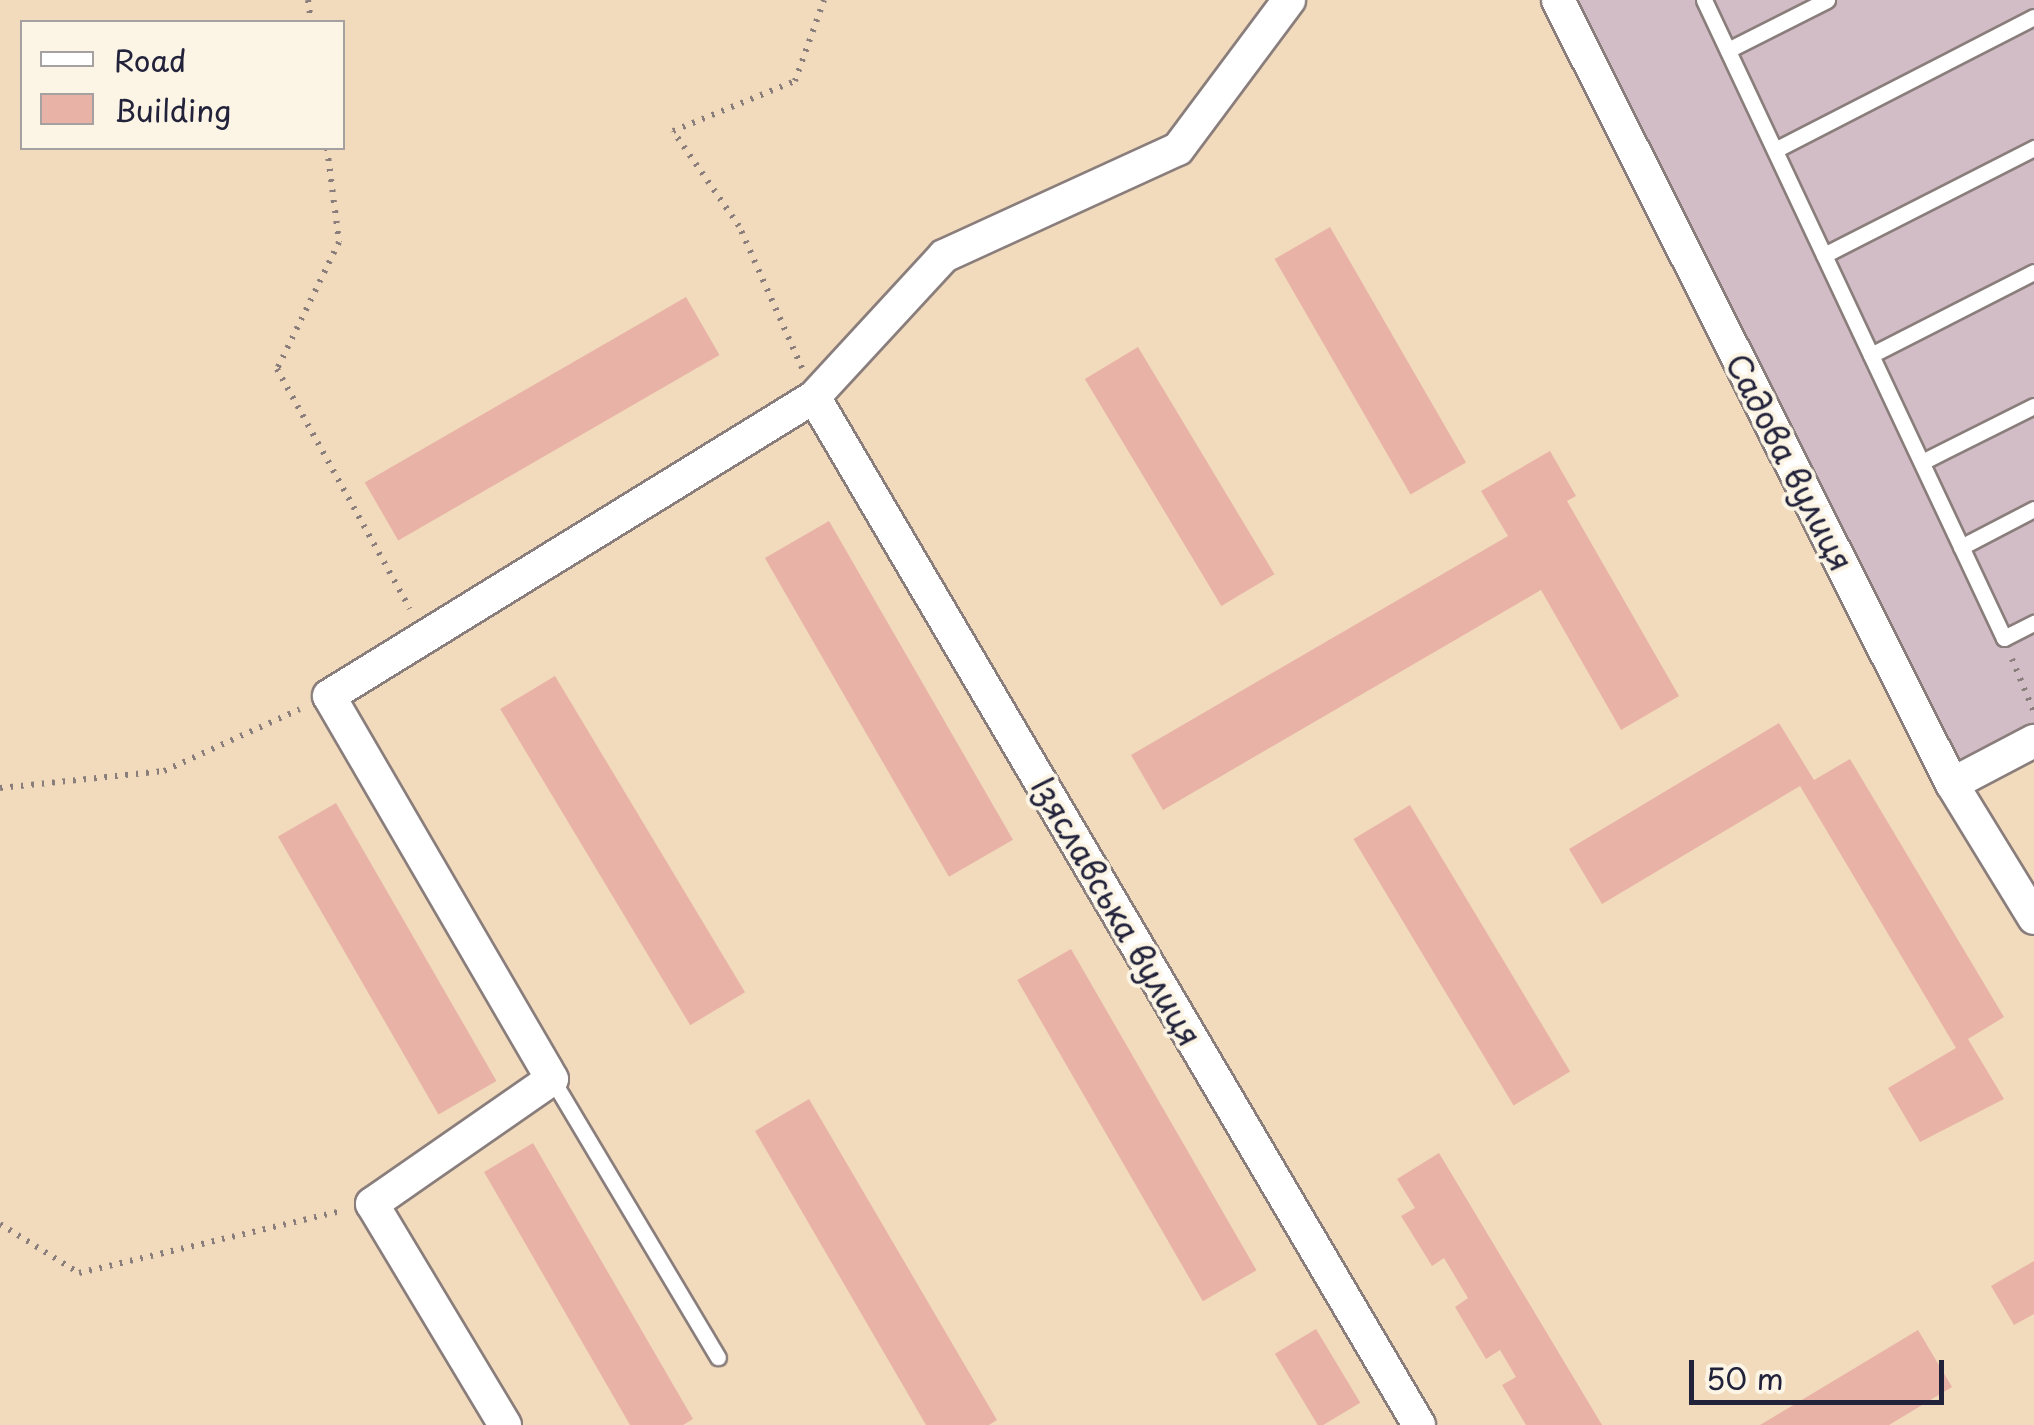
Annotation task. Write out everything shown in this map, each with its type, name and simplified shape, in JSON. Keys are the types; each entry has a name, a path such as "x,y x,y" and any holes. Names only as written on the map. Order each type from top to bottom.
{"street":[{"path":"505,1425 372,1204 552,1079 329,696 814,396 944,256 1178,149 1289,0"},
{"name":"Садова вулиця","path":"1558,0 1952,784 2034,918"},
{"name":"Ізяславська вулиця","path":"814,396 1419,1425"},
{"path":"1952,784 2034,741"}],"lane":[{"path":"1704,0 2004,638 2034,623"},
{"path":"1728,50 1827,0"},
{"path":"1775,150 2034,17"},
{"path":"1824,255 2034,148"},
{"path":"1871,355 2034,272"},
{"path":"1922,462 2034,406"},
{"path":"1961,547 2034,509"},
{"path":"552,1079 718,1358"}],"path":[{"path":"814,396 739,226 673,131 795,81 824,0"},
{"path":"327,150 339,242 277,369 425,636"},
{"path":"2004,638 2034,713"},
{"path":"0,788 164,772 329,696"},
{"path":"0,1224 79,1273 372,1204"}],"shaded area":[{"path":"1558,0 2034,0 2034,741 1952,784"}],"building":[{"path":"1330,227 1466,463 1411,495 1275,259"},
{"path":"686,297 720,355 398,541 365,482"},
{"path":"1138,347 1274,574 1221,606 1085,379"},
{"path":"1550,451 1576,496 1567,501 1679,696 1621,730 1541,590 1163,810 1131,755 1508,536 1481,491"},
{"path":"829,521 1013,840 949,877 765,558"},
{"path":"555,676 745,992 690,1025 500,709"},
{"path":"1779,723 1814,780 1850,759 2004,1017 1968,1039 2004,1099 1920,1142 1888,1088 1956,1048 1800,786 1602,904 1569,849"},
{"path":"336,803 497,1081 438,1114 278,836"},
{"path":"1410,805 1570,1072 1514,1106 1353,839"},
{"path":"1071,949 1256,1270 1203,1301 1017,980"},
{"path":"809,1099 997,1420 989,1425 926,1425 755,1131"},
{"path":"533,1143 693,1419 683,1425 630,1425 484,1172"},
{"path":"1439,1153 1602,1425 1526,1425 1502,1385 1516,1377 1500,1350 1486,1359 1455,1307 1468,1298 1444,1258 1432,1266 1401,1216 1415,1208 1397,1179"},
{"path":"2034,1261 2034,1314 2014,1325 1991,1286"},
{"path":"1316,1329 1360,1403 1318,1425 1275,1354"},
{"path":"1918,1330 1952,1387 1889,1425 1760,1425"}]}
